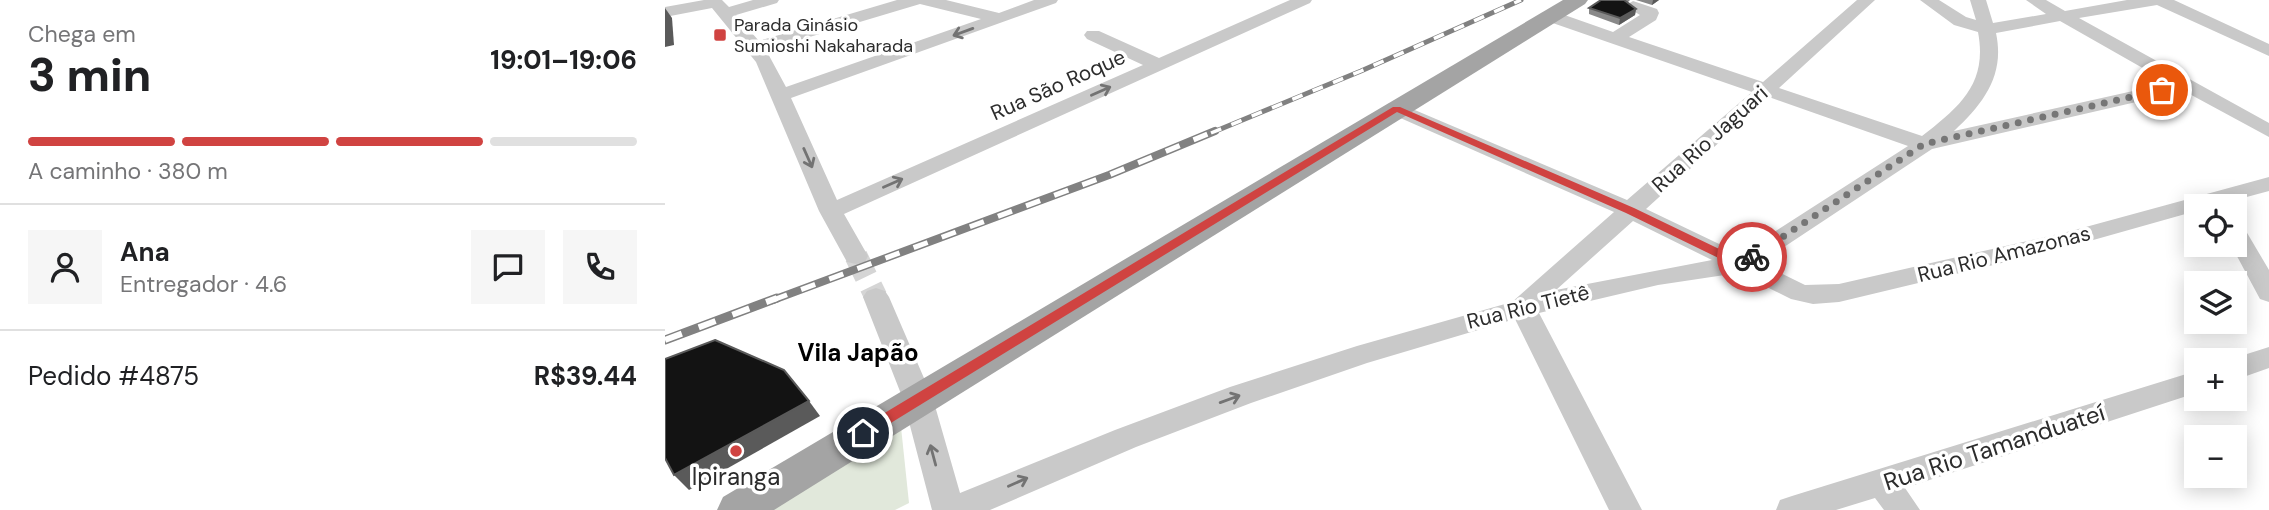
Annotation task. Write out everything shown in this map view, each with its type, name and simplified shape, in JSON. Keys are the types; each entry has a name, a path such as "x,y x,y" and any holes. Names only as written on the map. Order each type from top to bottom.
{"main road":[{"path":"738,510 1578,0"}],"street":[{"path":"665,12 771,0"},
{"path":"755,48 914,0"},
{"path":"925,0 1000,18"},
{"path":"782,95 1051,0"},
{"name":"Rua São Roque","path":"831,211 1304,0"},
{"name":"Rua Rio Jaguari","path":"1522,306 1867,0"},
{"path":"1928,0 1960,21 1987,29 2156,0"},
{"name":"Rua Rio Tietê","path":"955,510 1042,471 1324,366 1522,306 1741,264 1924,144 1974,99 1986,78 1990,49 1978,0"},
{"path":"2034,0 2269,131"},
{"path":"2161,0 2269,51"},
{"path":"1615,38 1651,13 1623,2"},
{"path":"718,5 755,48 782,95 831,211 856,256"},
{"path":"1550,16 1924,144 2186,85"},
{"path":"1093,35 1159,65"},
{"name":"Rua Rio Amazonas","path":"1397,109 1630,211 1800,293 1812,295 1839,293 2184,211"},
{"name":"Rua Rio Amazonas","path":"2243,194 2269,184"},
{"path":"2247,253 2269,293"},
{"path":"876,297 918,399 948,510"},
{"path":"1522,306 1626,510"},
{"path":"2247,365 2269,357"},
{"name":"Rua Rio Tamanduateí","path":"1792,510 2184,386"},
{"path":"1882,483 1904,510"}],"shaded area":[{"path":"901,427 909,503 895,510 770,510"}],"building":[{"path":"1601,0 1624,0 1636,9 1620,18 1589,8"},
{"path":"715,340 784,370 809,401 674,475 665,458 665,359"}],"tunnel":[{"path":"856,256 876,297"}],"railway":[{"path":"1211,133 1361,71 1521,0"},
{"path":"773,300 1109,175 1215,131"},
{"path":"665,340 777,298"}],"way so far":[{"path":"1752,257 1924,144 2162,90"}],"place":[{"name":"Parada Ginásio Sumioshi Nakaharada","path":"720,35"},
{"name":"Ipiranga","path":"736,451"}],"district":[{"name":"Vila Japão","path":"858,352"}],"route":[{"path":"863,433 1397,109 1630,211 1741,264 1752,257"}]}
